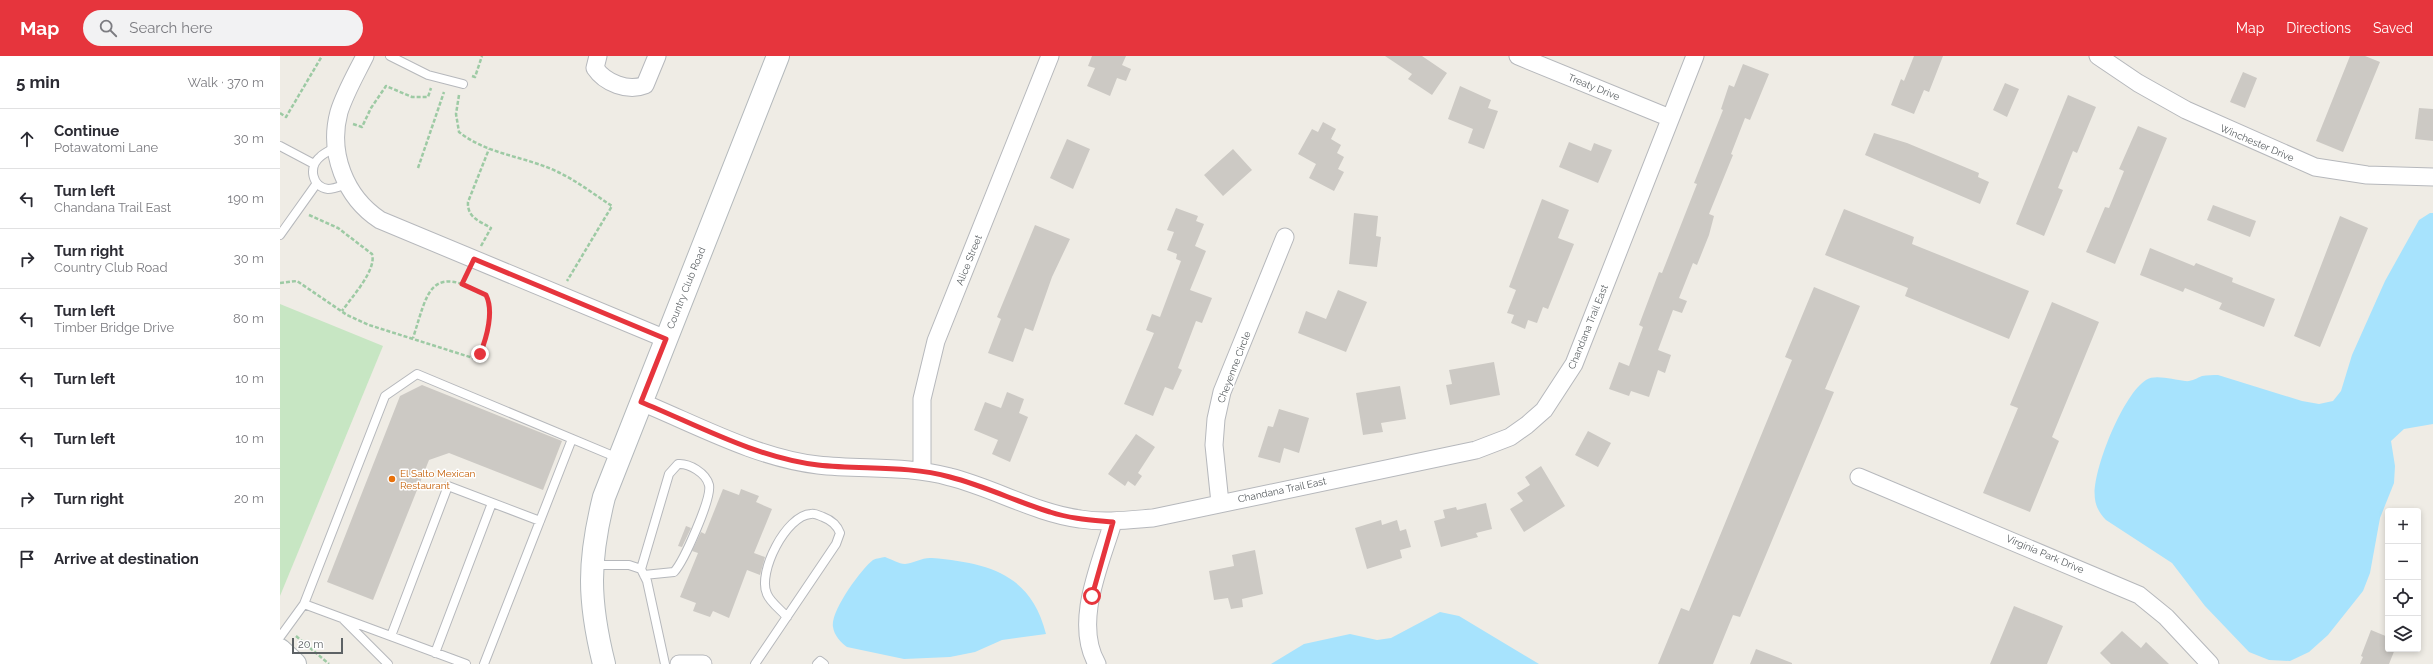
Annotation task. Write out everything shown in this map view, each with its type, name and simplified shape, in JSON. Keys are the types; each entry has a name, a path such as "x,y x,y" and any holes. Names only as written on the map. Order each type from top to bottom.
{"street":[{"path":"365,56 342,103 337,120 336,147 340,167 347,184 358,202 380,220 666,339"},
{"path":"598,56 595,68 599,74 612,82 638,88 645,85 657,56"},
{"name":"Country Club Road","path":"604,664 596,632 591,565 594,536 604,497 618,458 778,56"},
{"name":"Alice Street","path":"922,471 922,399 936,341 1050,56"},
{"name":"Treaty Drive","path":"1518,56 1670,118"},
{"name":"Chandana Trail East","path":"641,402 737,442 785,458 817,465 922,471 980,486 1051,512 1080,519 1113,522 1153,518 1476,450 1510,437 1527,425 1544,410 1574,364 1695,56"},
{"name":"Winchester Drive","path":"2098,56 2138,83 2186,110 2315,167 2367,175 2433,177"},
{"name":"Cheyenne Circle","path":"1220,503 1214,445 1216,419 1222,392 1285,237"},
{"name":"Virginia Park Drive","path":"1859,477 2139,595 2166,617 2210,664"},
{"path":"1097,664 1090,645 1088,622 1092,596 1113,522"},
{"path":"280,650 295,664"},
{"path":"679,664 703,664"}],"lane":[{"path":"390,56 434,76 464,84"},
{"path":"280,146 314,164"},
{"path":"336,147 319,157 314,164 313,175 317,184 328,189 347,184"},
{"path":"280,235 317,184"},
{"path":"280,637 304,604 386,396 417,374 618,458"},
{"path":"484,664 572,439"},
{"path":"591,565 629,565 642,572 674,572 681,564 708,495 709,484 703,475 686,463 678,464 669,474 642,572 647,581 665,664"},
{"path":"391,636 448,486 540,521"},
{"path":"435,653 492,503"},
{"path":"755,664 787,617 836,544 840,533 838,528 829,520 812,514 796,519 780,538 763,582 767,595 787,617"},
{"path":"304,604 466,664"},
{"path":"342,618 388,664"},
{"path":"817,664 820,661 824,664"}],"path":[{"path":"280,113 286,117 322,56"},
{"path":"482,56 475,77 467,75 459,96 456,114 459,132 489,149 558,172 612,206 572,271 560,295"},
{"path":"337,120 362,126 371,108 386,86 412,97 428,96 434,76"},
{"path":"418,168 448,80"},
{"path":"462,284 491,228 473,218 468,210 468,202 489,149"},
{"path":"298,210 338,228 372,254 374,261 370,271 342,311"},
{"path":"280,283 297,281 342,311 369,325 473,358 480,354 484,345 490,305 486,295 462,284 442,281 433,286 427,294 413,338"},
{"path":"286,628 329,664"}],"green space":[{"path":"280,304 383,346 280,596"}],"water":[{"path":"2430,213 2433,213 2433,424 2404,429 2391,441 2395,466 2394,483 2380,518 2370,573 2363,591 2328,635 2309,652 2290,661 2269,660 2249,652 2205,606 2172,563 2106,520 2097,508 2095,499 2095,487 2103,454 2110,435 2128,401 2137,388 2146,380 2154,377 2187,381 2194,380 2202,376 2218,375 2302,401 2319,404 2333,401 2341,391 2352,355 2385,281 2419,220"},
{"path":"885,557 903,564 929,558 953,560 989,568 1005,575 1018,585 1030,598 1039,614 1046,634 1002,640 975,652 950,657 904,659 847,647 838,638 833,627 833,620 836,611 847,591 861,572 873,560"},
{"path":"1440,612 1459,616 1539,664 1271,664 1304,644 1350,634 1377,640 1391,638"}],"building":[{"path":"1092,56 1126,56 1122,65 1131,69 1126,81 1117,78 1110,96 1087,86 1095,68 1088,66"},
{"path":"1385,56 1422,56 1447,73 1432,95 1408,79 1412,74"},
{"path":"1914,56 1943,56 1929,92 1924,90 1914,114 1891,105 1901,79 1904,81"},
{"path":"2350,56 2365,56 2380,62 2343,152 2316,141"},
{"path":"1743,64 1769,74 1750,120 1745,118 1731,154 1733,155 1709,214 1714,216 1709,235 1697,265 1693,263 1679,298 1687,301 1682,313 1673,310 1658,350 1671,355 1665,373 1658,370 1649,397 1631,391 1629,396 1609,389 1619,362 1629,366 1643,327 1639,325 1659,272 1662,273 1697,184 1694,183 1723,110 1721,109 1729,85 1734,87"},
{"path":"2243,72 2257,78 2245,108 2230,102"},
{"path":"2005,83 2019,89 2007,117 1993,110"},
{"path":"1460,86 1491,100 1488,108 1498,111 1484,149 1468,143 1473,129 1448,119"},
{"path":"2068,95 2096,107 2077,153 2073,151 2058,188 2063,190 2044,236 2016,224"},
{"path":"2419,108 2433,109 2433,141 2415,139"},
{"path":"1323,122 1336,129 1331,139 1341,145 1337,153 1344,157 1338,169 1344,172 1334,191 1309,178 1316,164 1298,154 1312,129 1318,132"},
{"path":"2138,126 2167,138 2115,264 2086,252 2105,207 2109,208 2124,171 2119,169"},
{"path":"1874,133 1907,143 1979,173 1978,177 1989,182 1980,204 1865,155"},
{"path":"1067,139 1090,149 1073,189 1050,178"},
{"path":"1569,142 1591,151 1594,143 1612,150 1598,183 1559,167"},
{"path":"1233,149 1252,170 1223,196 1204,175"},
{"path":"1542,199 1569,210 1558,238 1574,244 1548,309 1543,307 1537,323 1528,320 1525,329 1511,323 1514,315 1507,313 1516,290 1509,287"},
{"path":"2213,205 2256,221 2250,237 2207,220"},
{"path":"1176,208 1198,216 1196,221 1204,224 1195,246 1206,251 1190,290 1212,298 1202,323 1196,321 1178,368 1182,370 1173,390 1165,387 1153,416 1124,404 1154,333 1146,330 1152,314 1160,317 1181,261 1176,259 1177,254 1167,250 1174,232 1167,230"},
{"path":"1844,209 1914,237 1912,244 2029,291 2009,339 1905,296 1908,288 1825,255"},
{"path":"1354,213 1378,216 1376,236 1381,237 1377,267 1349,264"},
{"path":"2340,216 2368,228 2320,347 2294,336"},
{"path":"1035,225 1070,239 1052,277 1033,331 1025,328 1013,362 988,353 1001,319 997,317"},
{"path":"2150,248 2194,266 2196,263 2233,278 2232,282 2275,299 2264,327 2219,309 2222,303 2185,288 2183,292 2140,275"},
{"path":"1814,287 1860,306 1825,389 1834,392 1740,617 1733,615 1713,664 1658,664 1681,608 1689,611 1792,360 1785,357"},
{"path":"1338,290 1367,302 1346,352 1298,333 1306,311 1326,319"},
{"path":"2052,302 2099,322 2052,437 2059,441 2030,512 1983,493 2018,408 2010,405"},
{"path":"1494,362 1500,395 1450,405 1446,385 1452,384 1449,370"},
{"path":"422,385 562,441 543,490 449,453 429,460 373,600 327,582 400,396"},
{"path":"1400,386 1406,419 1381,423 1383,432 1363,435 1356,393"},
{"path":"1007,392 1024,399 1019,413 1028,417 1010,462 992,454 998,440 974,430 985,402 1001,408"},
{"path":"1279,409 1309,418 1299,453 1284,448 1280,463 1258,457 1268,426 1273,427"},
{"path":"1588,431 1611,443 1598,467 1575,455"},
{"path":"1136,434 1155,447 1138,473 1142,476 1135,486 1128,481 1125,486 1108,474"},
{"path":"1541,466 1565,506 1524,532 1510,509 1523,501 1517,493 1530,485 1525,477"},
{"path":"723,489 739,495 741,489 759,496 756,502 772,509 754,553 765,557 760,575 747,570 729,618 713,611 710,617 693,611 696,603 680,597 698,553 692,551 701,532 705,534"},
{"path":"1486,503 1492,529 1476,533 1478,537 1441,547 1434,521 1445,518 1443,510 1456,507 1457,510"},
{"path":"1381,520 1382,525 1397,520 1400,531 1406,529 1411,547 1400,550 1402,558 1367,569 1355,528"},
{"path":"686,526 691,528 682,547 678,546"},
{"path":"1255,550 1263,594 1242,599 1243,607 1231,609 1228,598 1214,600 1209,571 1234,566 1232,555"},
{"path":"2014,606 2063,626 2047,664 1990,664"},
{"path":"2371,630 2385,636 2385,652 2394,652 2389,664 2360,664 2363,657 2361,656"},
{"path":"2122,631 2141,648 2146,642 2169,664 2111,664 2100,653"},
{"path":"1756,649 1792,663 1792,664 1750,664"}],"place":[{"name":"El Salto Mexican Restaurant","path":"392,479"}],"route":[{"path":"480,354 484,345 490,305 486,295 474,288 462,284 474,259 666,339 641,402 737,442 785,458 817,465 922,471 951,477 1051,512 1080,519 1113,522 1092,596"}]}
